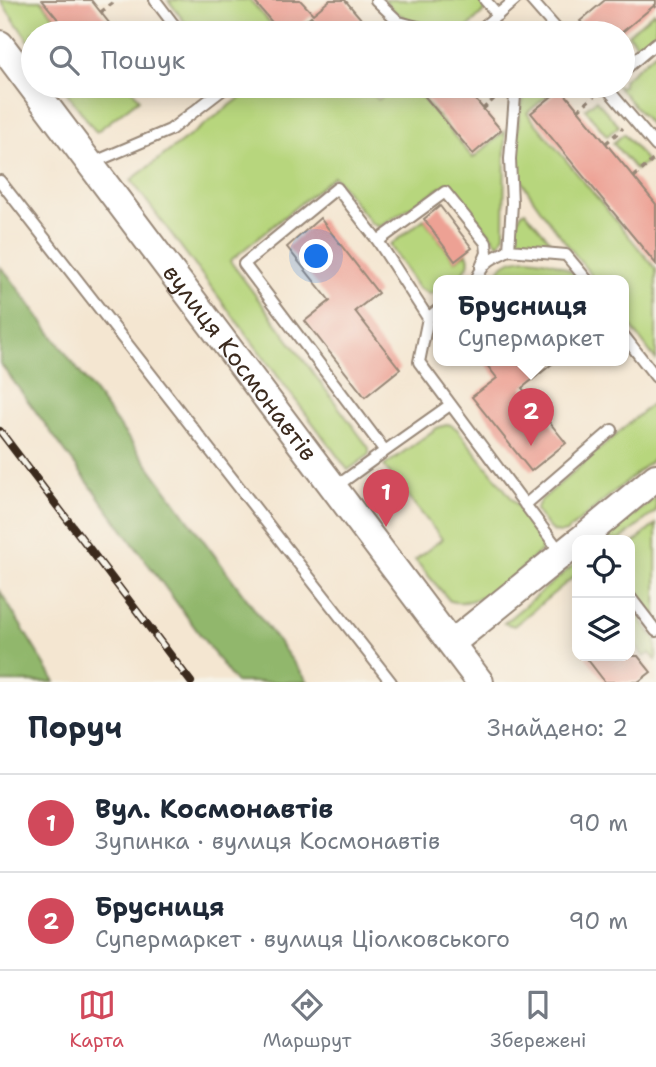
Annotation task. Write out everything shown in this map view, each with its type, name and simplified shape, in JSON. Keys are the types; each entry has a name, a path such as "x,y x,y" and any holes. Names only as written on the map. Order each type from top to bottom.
{"street":[{"name":"вулиця Космонавтів","path":"0,44 21,72"},
{"name":"вулиця Космонавтів","path":"40,98 480,682"},
{"path":"587,535 656,477"},
{"path":"452,643 572,547"}],"lane":[{"path":"155,0 171,21"},
{"path":"376,0 398,21"},
{"path":"485,0 498,15"},
{"path":"491,21 515,0"},
{"path":"531,0 549,21"},
{"path":"635,61 656,44"},
{"path":"90,164 170,130 212,98"},
{"path":"509,250 512,203 510,159 515,98"},
{"path":"615,98 656,146"},
{"path":"0,181 391,682"},
{"path":"385,452 244,264 337,188 378,241 428,318"},
{"path":"378,241 445,192 486,243 487,253 478,275"},
{"path":"481,267 509,250 566,255 583,275"},
{"path":"433,314 428,318 419,362 525,505 572,539"},
{"path":"629,342 656,377"},
{"path":"333,488 450,405"},
{"path":"525,505 612,430"},
{"path":"631,598 656,631"}],"path":[{"path":"101,12 117,0"},
{"path":"578,110 592,98"},
{"path":"606,143 633,119"},
{"path":"634,177 656,158"}],"green space":[{"path":"0,0 41,0 58,21 21,21 21,30"},
{"path":"168,0 250,0 268,21 184,21"},
{"path":"384,0 479,0 487,9 474,21 411,21 394,11"},
{"path":"654,12 656,35 640,48 635,42 635,28"},
{"path":"656,52 656,131 627,98 635,98 635,70"},
{"path":"71,98 138,98 139,99 96,132"},
{"path":"240,98 422,98 473,158 505,131 504,235 499,245 448,183 379,227 371,223 334,176 230,261 369,448 369,455 348,470 131,180"},
{"path":"545,98 527,113 656,269 656,360 629,324 629,275 591,275 563,240 519,175 515,159 523,100"},
{"path":"596,100 619,126 607,136 585,109"},
{"path":"624,134 647,161 636,170 613,143"},
{"path":"525,211 549,240 546,245 528,247 516,239 516,225"},
{"path":"424,219 455,261 467,253 468,265 457,275 433,275 433,292 430,294 418,288 390,245"},
{"path":"516,259 543,260 569,270 574,275 496,275 506,263"},
{"path":"0,267 308,682 235,682 0,363"},
{"path":"656,400 656,457 566,532 552,530 536,510 540,501"},
{"path":"449,424 457,429 547,543 502,585 476,599 463,602 450,601 415,560 442,539 384,466 437,428"},
{"path":"656,497 656,511 626,535 609,535"},
{"path":"656,524 656,621 635,594 635,542"},
{"path":"572,566 572,578 514,626 504,623"},
{"path":"0,591 55,682 0,682"},
{"path":"635,613 656,640 656,660 650,653 644,657 635,645"}],"building":[{"path":"42,0 91,0 108,21 59,21"},
{"path":"253,0 300,0 313,14 330,0 345,0 363,21 315,21 311,16 305,21 271,21"},
{"path":"605,0 656,0 656,4 635,21 580,21"},
{"path":"426,98 474,98 501,130 473,154"},
{"path":"550,98 568,98 656,204 656,264 531,113"},
{"path":"440,206 472,248 455,261 424,219"},
{"path":"320,218 378,293 355,311 400,369 365,397 305,321 330,301 287,247"},
{"path":"488,366 550,366 522,388 566,443 531,471 472,397 497,378"},
{"path":"635,656 638,656 651,672 638,682 605,682 589,661 635,661"}],"railway":[{"path":"0,431 191,682"}],"place":[{"name":"Брусниця","path":"531,446"},
{"name":"Вул. Космонавтів","path":"386,527"}]}
